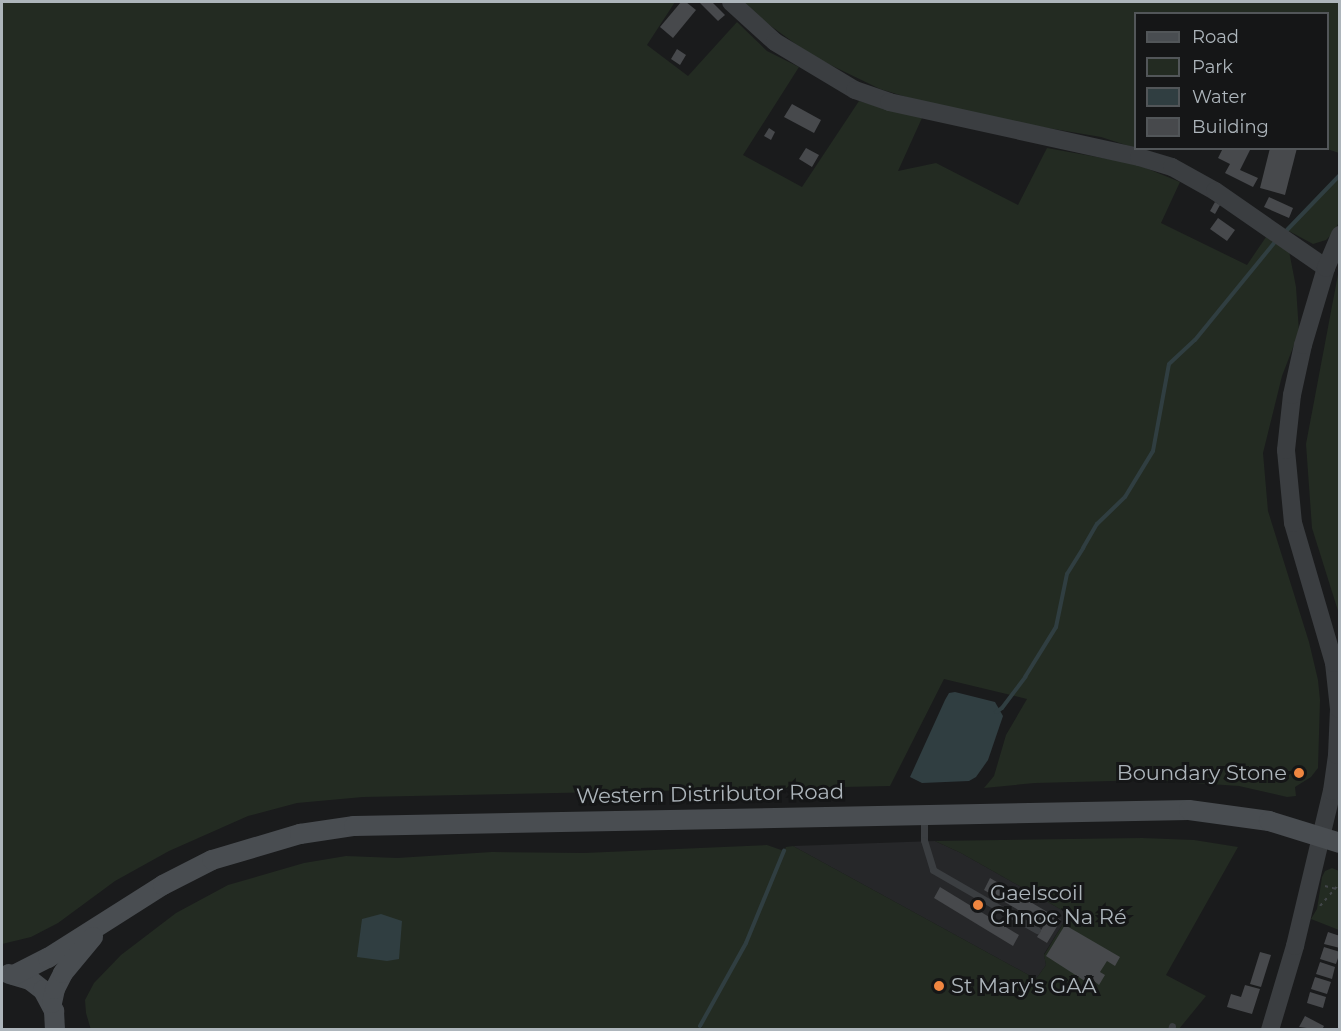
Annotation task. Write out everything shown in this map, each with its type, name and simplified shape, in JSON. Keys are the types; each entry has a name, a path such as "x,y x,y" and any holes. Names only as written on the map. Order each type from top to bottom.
{"main road":[{"name":"Western Distributor Road","path":"8,974 48,958 163,885 212,860 264,842 336,828 421,823 1189,810 1269,821 1340,843"},
{"name":"Western Distributor Road","path":"52,1003 55,988 63,973 117,914"},
{"path":"8,974 37,984 52,1003 56,1028"}],"street":[{"path":"731,2 775,42 855,90 890,102 1139,157 1172,168 1215,190 1326,268"},
{"path":"1270,1029 1282,995 1333,782 1339,742 1339,709 1334,663 1293,523 1286,459 1292,395 1303,345 1326,268 1340,235"}],"lane":[{"path":"924,814 924,840 933,870 1037,930"}],"shaded area":[{"name":"Gaelscoil Chnoc Na Ré","path":"935,841 961,853 1069,914 1044,954 1046,965 1036,979 793,846"}],"green space":[{"path":"2,2 675,2 647,45 688,76 737,22 767,51 799,67 743,155 802,187 859,101 922,118 898,171 936,163 1018,205 1047,148 1136,164 1180,182 1161,223 1247,265 1266,237 1289,251 1296,287 1299,332 1282,376 1263,453 1268,511 1309,642 1318,680 1320,700 1318,768 1311,777 1295,787 1296,796 1287,797 1239,786 1151,780 1035,783 984,788 994,776 1006,735 1027,699 944,679 890,786 363,797 297,803 248,816 169,851 115,881 58,923 31,937 2,944"},
{"path":"743,2 1339,2 1339,153 1329,150 1329,12 1134,12 1134,148 1101,137 1024,124 913,99 880,89 812,56 753,13"},
{"path":"1339,175 1339,222 1334,232 1326,240 1313,244 1287,230"},
{"path":"1339,269 1339,614 1312,528 1306,444"},
{"path":"1142,838 1194,840 1238,847 1166,975 1206,996 1179,1029 705,1030 701,1027 699,1030 91,1030 86,1013 85,1000 94,983 121,955 176,913 228,885 304,863 346,856 397,858 492,852 584,853 767,845 784,851 786,847 793,846 1036,979 1046,965 1044,955 1069,914 961,853 935,841"},
{"path":"1332,868 1339,871 1339,930 1311,919 1317,909 1322,877 1325,871"}],"water":[{"path":"955,692 995,702 1003,716 988,760 976,777 969,781 922,783 910,777 945,700 949,693"},
{"path":"381,914 402,921 399,959 387,961 357,957 362,919"}],"building":[{"path":"681,2 686,2 696,10 673,38 660,27"},
{"path":"699,2 712,2 725,15 718,21"},
{"path":"677,49 686,55 680,65 671,59"},
{"path":"792,104 821,120 814,133 784,117"},
{"path":"769,128 775,132 771,140 764,136"},
{"path":"806,148 819,155 812,167 799,159"},
{"path":"1222,150 1250,150 1240,170 1258,178 1253,187 1225,173 1230,164 1218,158"},
{"path":"1270,150 1296,150 1285,195 1260,188"},
{"path":"1269,197 1293,208 1289,218 1264,207"},
{"path":"1215,202 1220,205 1215,214 1210,211"},
{"path":"1218,218 1235,230 1227,241 1210,229"},
{"path":"990,878 1061,920 1047,943 1037,937 1044,925 984,890"},
{"path":"940,887 1019,935 1013,946 934,898"},
{"path":"1065,925 1120,957 1115,966 1107,961 1100,972 1105,975 1099,985 1094,981 1091,985 1046,956"},
{"path":"1328,932 1340,936 1340,948 1324,944"},
{"path":"1324,947 1340,952 1336,964 1320,959"},
{"path":"1260,952 1271,955 1261,987 1250,984"},
{"path":"1320,962 1335,967 1332,979 1316,974"},
{"path":"1315,977 1331,982 1327,994 1311,989"},
{"path":"1245,985 1260,989 1252,1014 1227,1007 1231,994 1241,997"},
{"path":"1310,992 1326,997 1323,1008 1307,1003"},
{"path":"1305,1016 1324,1026 1322,1030 1299,1027"}],"waterway":[{"path":"1287,230 1340,175"},
{"path":"996,712 1002,708 1025,677 1056,627 1067,574 1097,524 1125,497 1153,451 1169,364 1195,340 1275,242"},
{"path":"700,1026 746,943 784,851"}],"place":[{"name":"Boundary Stone","path":"1299,773"},
{"name":"Gaelscoil Chnoc Na Ré","path":"978,905"},
{"name":"St Mary's GAA","path":"939,986"}]}
